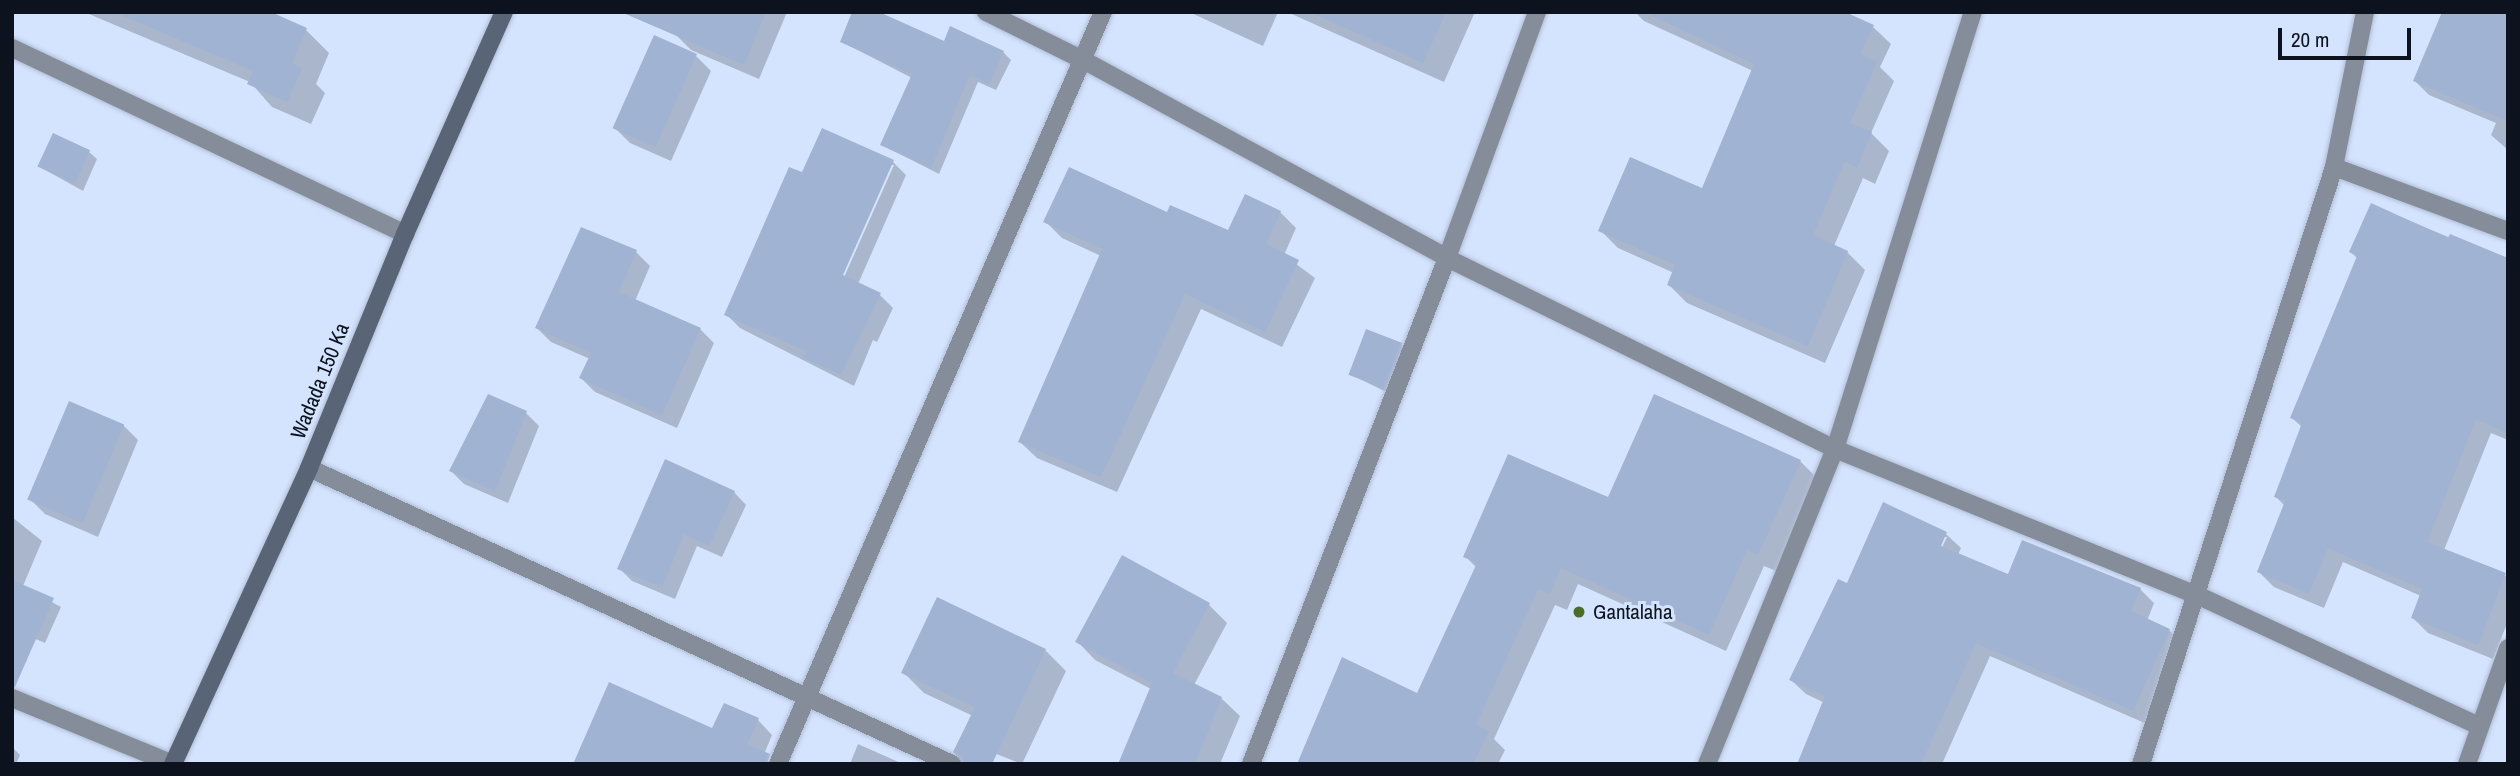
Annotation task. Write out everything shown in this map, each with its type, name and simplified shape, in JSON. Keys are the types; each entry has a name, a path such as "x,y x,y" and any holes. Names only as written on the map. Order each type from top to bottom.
{"street":[{"name":"Wadada 150 Ka","path":"173,764 309,468 405,234 504,12"},
{"path":"986,12 1083,60 1447,258 1835,449 2199,596 2479,726"},
{"path":"778,764 1103,12"},
{"path":"1251,764 1447,258 1537,12"},
{"path":"1707,764 1835,449 1973,12"},
{"path":"2141,764 2199,596 2334,167 2365,12"},
{"path":"12,48 405,234"},
{"path":"2334,167 2508,231"},
{"path":"309,468 952,764"},
{"path":"2467,764 2508,648"},
{"path":"12,698 173,764"}],"building":[{"path":"114,12 271,12 307,28 292,63 302,68 287,102 247,84 253,71"},
{"path":"621,12 766,12 744,65"},
{"path":"852,12 879,12 944,41 950,26 1004,51 989,84 970,75 931,168 880,145 912,74 840,42"},
{"path":"1310,12 1446,12 1423,63"},
{"path":"1644,12 1845,12 1874,25 1860,54 1877,62 1850,123 1872,132 1857,168 1845,161 1813,235 1848,251 1808,346 1667,285 1675,265 1598,231 1630,157 1702,188 1754,64"},
{"path":"2442,12 2508,12 2508,121 2413,81"},
{"path":"654,35 697,54 655,147 613,128"},
{"path":"822,128 894,160 843,275 881,293 841,374 803,358 806,351 724,315 789,167 802,172"},
{"path":"53,133 90,150 75,184 37,167"},
{"path":"1069,167 1167,212 1170,205 1228,230 1245,194 1281,211 1266,244 1299,260 1265,332 1185,294 1101,477 1018,442 1102,249 1043,222"},
{"path":"2371,203 2448,238 2450,234 2508,258 2508,433 2476,419 2427,542 2506,573 2478,645 2411,618 2422,589 2328,548 2309,594 2257,572 2285,501 2274,497 2302,423 2290,418 2357,256 2349,252"},
{"path":"581,227 637,250 619,292 701,328 662,415 579,378 591,353 535,328"},
{"path":"1366,329 1402,343 1385,389 1348,375"},
{"path":"488,394 527,411 495,491 449,471"},
{"path":"1654,394 1801,460 1758,555 1747,550 1709,635 1561,568 1550,594 1538,589 1476,725 1489,731 1473,764 1297,764 1342,657 1417,693 1477,563 1463,557 1508,454 1608,497"},
{"path":"69,401 124,424 82,523 27,499"},
{"path":"665,459 735,491 709,546 684,534 662,587 617,569"},
{"path":"1883,502 1947,532 1941,546 2008,574 2022,540 2141,588 2131,611 2170,629 2133,711 1976,643 1921,764 1797,764 1825,696 1789,680 1838,579 1847,583"},
{"path":"1122,555 1210,603 1173,673 1222,697 1195,764 1118,764 1152,683 1075,642"},
{"path":"12,580 54,598 15,687 12,687"},
{"path":"937,597 1046,649 992,764 963,764 953,752 975,707 901,673"},
{"path":"609,682 712,728 724,703 759,718 747,744 770,754 767,764 573,764"}],"place":[{"name":"Gantalaha","path":"1579,612"}]}
